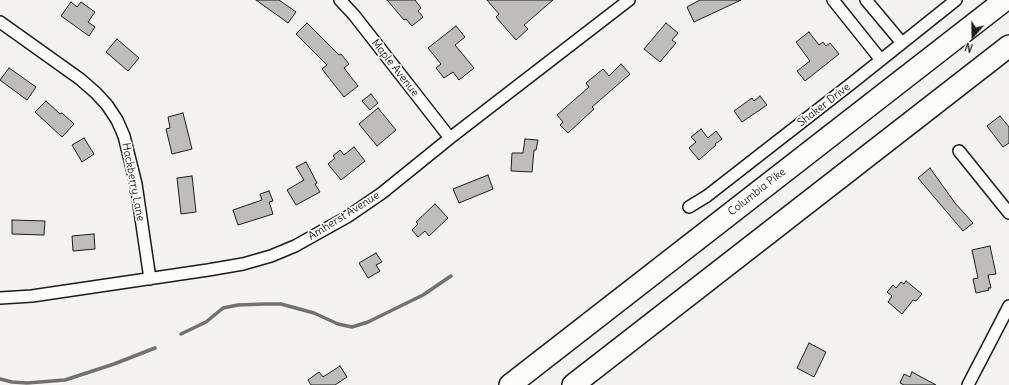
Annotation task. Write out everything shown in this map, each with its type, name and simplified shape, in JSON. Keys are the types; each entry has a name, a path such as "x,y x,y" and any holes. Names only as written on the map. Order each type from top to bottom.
{"highway":[{"name":"Columbia Pike","path":"510,385 1005,0"},
{"path":"573,385 1009,46"},
{"path":"505,385 552,352"}],"street":[{"name":"Maple Avenue","path":"340,0 354,15 450,138"},
{"name":"Amherst Avenue","path":"0,298 32,296 243,264 272,256 295,246 347,217 382,193 450,138 629,0"},
{"path":"833,0 881,60"},
{"path":"866,0 902,43"},
{"name":"Shaker Drive","path":"689,207 707,196 956,0"},
{"name":"Hackberry Lane","path":"0,22 80,79 96,93 117,120 124,136 136,184 150,279"},
{"path":"959,150 1009,213"},
{"path":"968,385 1009,306"}],"building":[{"path":"256,0 279,0 296,12 288,23"},
{"path":"387,0 415,0 421,8 418,11 423,17 412,26 406,19 404,20"},
{"path":"487,0 553,0 524,25 528,29 516,40 496,17 499,14"},
{"path":"700,0 741,0 694,22 687,7"},
{"path":"71,2 77,7 81,2 95,12 88,22 95,27 89,36 61,16"},
{"path":"307,23 339,55 341,54 349,64 344,68 358,86 344,97 322,69 327,65 296,34"},
{"path":"666,23 678,33 672,40 676,43 660,62 644,49"},
{"path":"456,26 465,37 455,45 474,68 459,80 453,72 444,78 436,68 441,64 428,48"},
{"path":"809,32 819,45 823,42 826,46 830,43 839,54 805,81 797,71 810,61 796,42"},
{"path":"117,39 139,58 128,71 106,52"},
{"path":"621,64 630,74 592,107 594,109 568,133 560,125 563,122 557,115 589,87 586,83 603,69 609,76"},
{"path":"9,68 36,87 27,100 0,80"},
{"path":"371,94 378,103 370,110 362,101"},
{"path":"760,96 767,105 742,122 734,111 752,98 754,101"},
{"path":"46,101 74,124 62,137 35,112"},
{"path":"378,108 396,130 377,146 359,124"},
{"path":"183,113 192,149 172,154 166,129 170,128 168,117"},
{"path":"1000,116 1009,127 1009,143 1003,147 987,126"},
{"path":"701,129 708,138 716,131 722,139 699,160 689,148 696,142 691,137"},
{"path":"84,138 94,154 82,162 72,145"},
{"path":"525,139 538,140 536,150 534,150 532,172 511,171 512,153 523,153"},
{"path":"354,147 365,161 341,180 328,164 335,158 333,156 340,150 344,155"},
{"path":"306,162 320,192 296,205 287,190 304,180 296,167"},
{"path":"930,168 955,203 973,223 963,231 918,178"},
{"path":"488,175 493,189 459,203 453,189"},
{"path":"192,176 196,212 181,214 177,178"},
{"path":"269,191 273,201 269,202 273,214 238,225 233,210 262,200 260,194"},
{"path":"435,204 448,218 429,236 425,231 418,237 412,230 418,224 416,222"},
{"path":"12,220 45,221 44,235 12,234"},
{"path":"94,234 95,249 73,251 72,236"},
{"path":"990,246 996,274 988,275 991,288 988,288 989,290 976,293 973,279 978,278 972,250"},
{"path":"376,253 382,262 376,265 380,271 368,278 359,263"},
{"path":"906,281 922,294 916,301 913,300 902,314 888,302 892,296 887,292 893,285 896,288 901,282 904,284"},
{"path":"809,343 826,352 814,377 797,368"},
{"path":"340,366 347,377 335,385 311,385 308,380 319,372 323,377"},
{"path":"912,372 936,385 904,385 900,383 904,374 910,377"}],"waterway":[{"path":"181,334 206,322 223,308 238,305 281,304 314,313 338,324 352,327 368,322 423,295 451,276"},
{"path":"0,379 12,382 27,383 65,380 114,364 155,348"}]}
